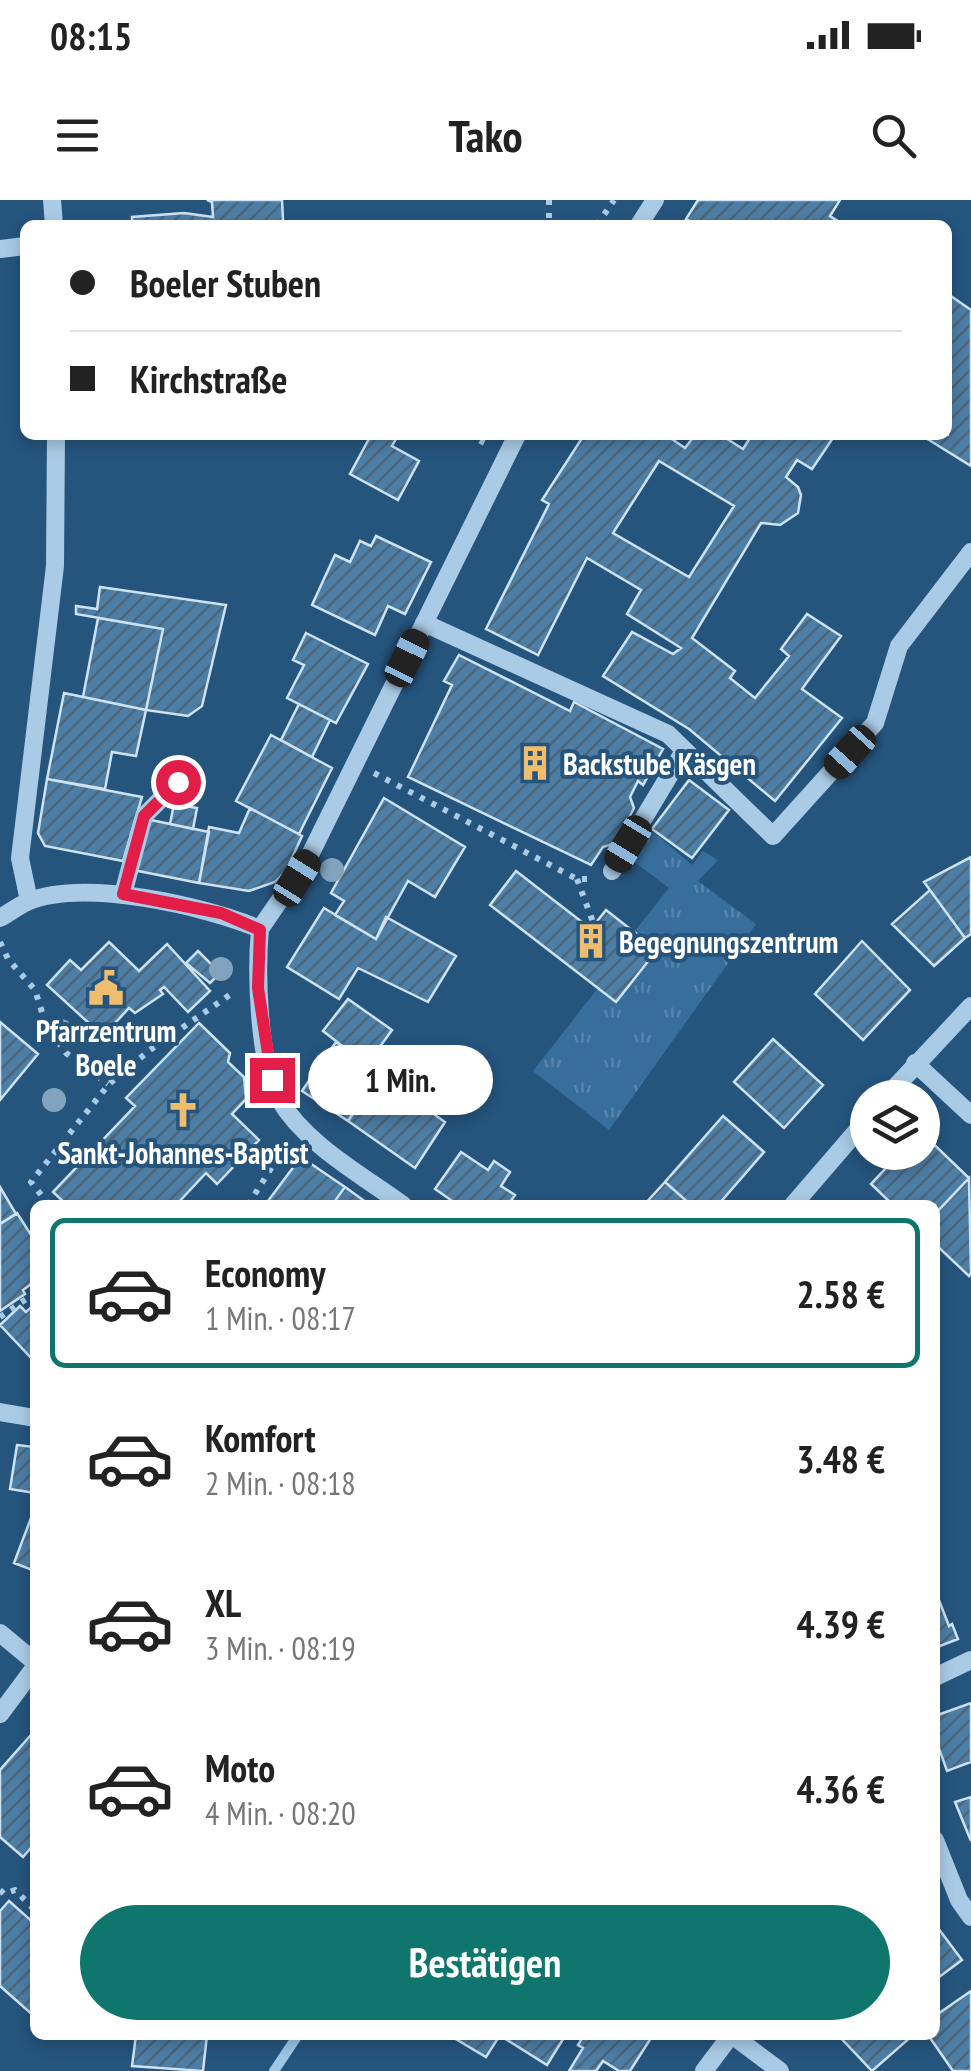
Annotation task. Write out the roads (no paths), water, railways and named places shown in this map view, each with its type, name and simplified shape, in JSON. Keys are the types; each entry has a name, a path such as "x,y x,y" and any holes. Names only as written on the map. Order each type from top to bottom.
{"street":[{"path":"30,901 20,858 55,566 56,440"},
{"path":"396,1200 301,1127 278,1097 268,1064 258,988 260,930 308,859 515,440"},
{"path":"424,623 668,734 773,836 876,724 899,646 971,552"},
{"path":"612,871 684,751"},
{"path":"123,894 144,816 178,782"},
{"path":"0,918 30,901 79,894 123,894 221,913 260,930"},
{"path":"901,1080 971,1006"},
{"path":"916,1063 971,1114"},
{"path":"797,1200 850,1139"},
{"path":"0,1412 30,1417"},
{"path":"0,1633 30,1660"},
{"path":"940,1675 971,1660"},
{"path":"0,1714 30,1671"},
{"path":"940,1852 971,1918"},
{"path":"704,2071 728,2040"},
{"path":"739,2040 780,2071"}],"waterway":[{"path":"274,2071 295,2040"}],"place":[{"name":"Backstube Käsgen","path":"535,763"},
{"name":"Begegnungszentrum","path":"591,941"},
{"name":"Pfarrzentrum Boele","path":"106,988"},
{"name":"Sankt-Johannes-Baptist","path":"183,1110"}]}
